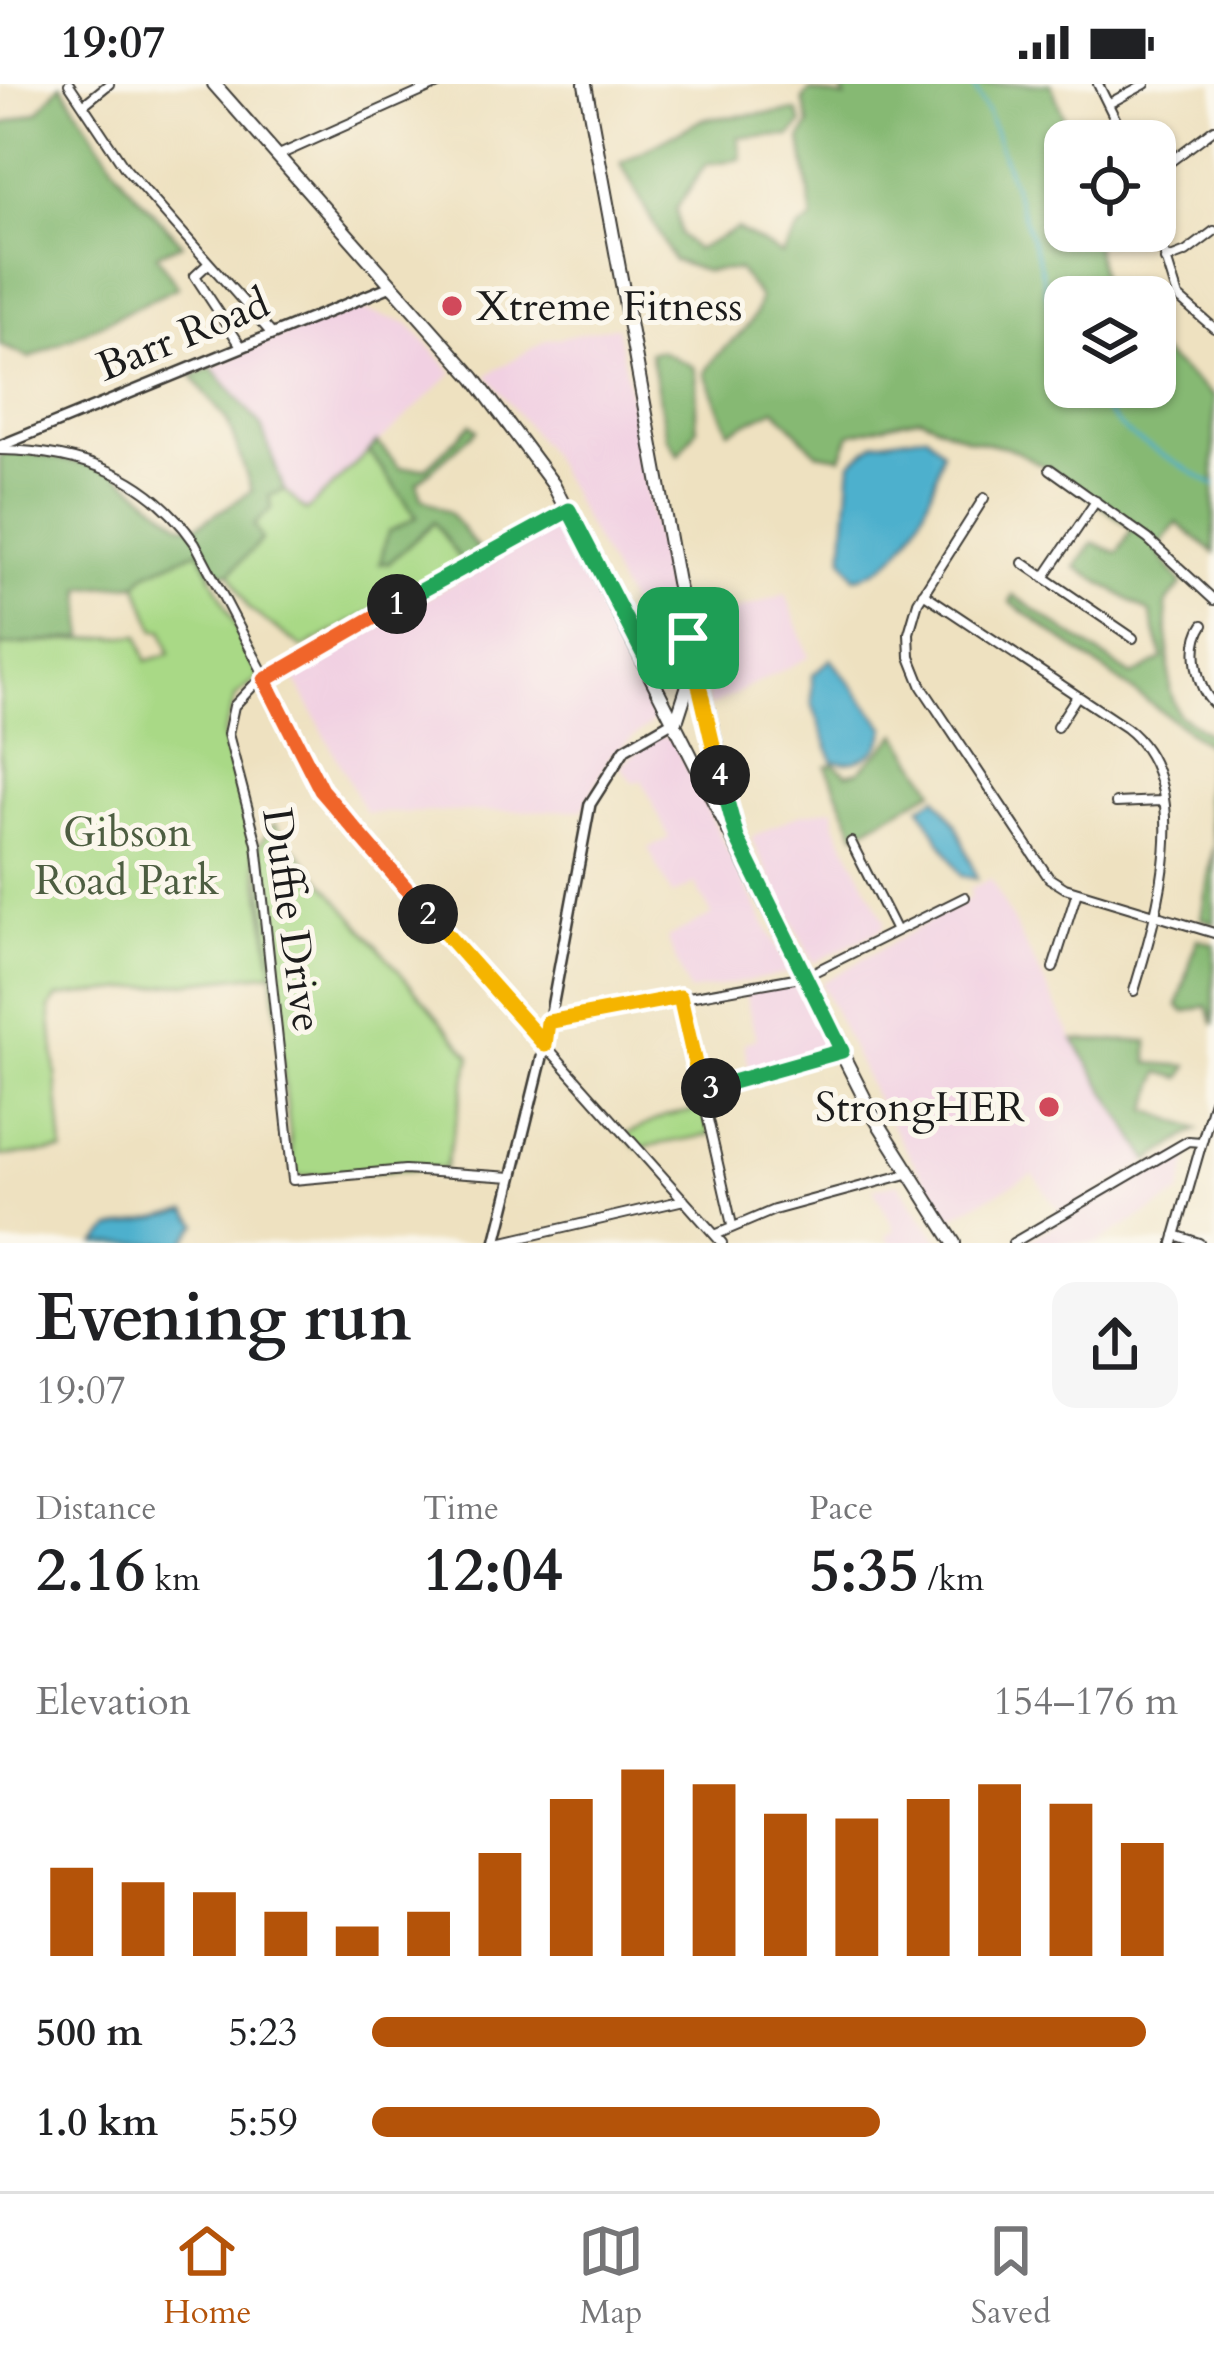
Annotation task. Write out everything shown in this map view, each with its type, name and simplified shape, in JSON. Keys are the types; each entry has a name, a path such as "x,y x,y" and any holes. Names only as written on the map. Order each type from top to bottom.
{"main road":[{"path":"214,84 516,429 569,510 842,1051 907,1174 954,1243"},
{"path":"585,84 688,638 737,838"},
{"path":"651,669 678,672 688,638"},
{"path":"677,718 688,682 688,638"},
{"path":"677,718 696,705 699,680"}],"street":[{"path":"69,84 125,169 272,334"},
{"path":"83,105 109,84"},
{"path":"277,156 438,84"},
{"path":"1098,84 1116,120"},
{"path":"1108,104 1145,84"},
{"path":"1176,158 1214,130"},
{"path":"1165,260 1214,231"},
{"path":"1163,252 1178,297 1214,328"},
{"path":"209,263 194,277 241,346"},
{"name":"Barr Road","path":"0,448 391,286"},
{"path":"0,448 89,462 151,493 196,543 334,808 719,1239 732,1226 907,1174"},
{"path":"1050,469 1096,500 1214,600"},
{"path":"984,498 923,592 911,619 908,645 922,687 1045,873 1077,892 1214,933"},
{"path":"1044,578 1096,500"},
{"path":"265,680 569,510"},
{"path":"1023,563 1133,638"},
{"path":"923,592 1148,747 1160,774 1165,876 1134,991"},
{"path":"1204,625 1197,635 1200,680 1214,704"},
{"name":"Duffie Drive","path":"265,680 234,706 228,734 256,844 293,1180 405,1170 512,1177"},
{"path":"1057,727 1077,696"},
{"path":"677,718 629,746 596,790 584,826 545,1045 498,1243 684,1200"},
{"path":"1116,803 1161,801"},
{"path":"853,847 896,931"},
{"path":"1053,968 1077,892"},
{"path":"548,1022 806,976 965,897"},
{"path":"680,997 732,1226"},
{"path":"701,1090 842,1051"},
{"path":"1199,1243 1174,1239 1214,1100"},
{"path":"1013,1243 1188,1142 1201,1142"}],"shaded area":[{"path":"359,309 408,323 453,373 306,511 284,490 261,425 212,368 275,338"},
{"path":"617,326 678,653 659,660 548,452 487,375 546,340"},
{"path":"561,521 660,716 610,756 583,810 366,813 293,675"},
{"path":"786,594 809,657 709,707 695,624"},
{"path":"659,735 673,741 790,973 689,992 667,938 712,915 695,884 672,895 648,848 669,838 642,780 633,783 620,765"},
{"path":"834,808 835,824 885,922 881,930 813,963 751,838 798,815"},
{"path":"991,879 1074,1040 1149,1161 1061,1214 1033,1174 948,1219 878,1103 821,983 972,897 969,889"},
{"path":"794,982 828,1050 750,1072 744,1043 756,1039 744,989"},
{"path":"1181,1152 1189,1161 1180,1194 1097,1243 1023,1243"},
{"path":"898,1183 941,1243 890,1243 886,1235 895,1230 873,1188"}],"green space":[{"path":"61,84 125,182 182,244 156,255 178,287 30,358 0,345 0,125 38,112"},
{"path":"839,84 1051,84 1065,120 1044,120 1044,252 1096,252 1100,276 1044,276 1044,408 1176,408 1176,365 1214,397 1214,553 1177,523 1156,550 1182,584 1166,603 1170,690 1178,714 1214,737 1214,844 1205,798 1209,746 1010,602 1013,595 1132,676 1163,659 1150,613 1076,567 1093,543 1118,553 1132,528 1050,469 1007,447 968,439 919,417 850,434 841,457 817,453 775,409 729,431 705,373 751,322 760,298 739,270 704,271 673,260 621,163 703,119 797,111 802,124 790,136 738,137 742,159 706,164 676,209 680,234 696,250 737,229 782,255 798,230 813,220 801,139 809,125 803,99 810,91 845,98"},
{"path":"661,351 694,367 696,375 697,429 679,455 667,437 650,352"},
{"path":"212,368 261,426 284,490 269,496 272,508 254,525 262,539 230,573 214,572 199,550 145,574 137,584 82,588 84,638 0,646 0,456 13,450 111,469 182,525 197,526 252,491 228,422 192,376"},
{"path":"471,424 477,430 417,483 422,498 449,512 481,553 463,563 434,522 390,562 380,563 388,532 417,517 369,451 377,442 400,468 426,468"},
{"path":"369,451 417,518 400,530 390,562 435,522 463,563 303,648 249,609 230,573 261,540 254,525 268,496 284,490 306,511"},
{"name":"Gibson Road Park","path":"199,550 260,678 236,696 223,736 251,829 273,973 58,997 50,1007 63,1151 0,1156 0,646 139,635 146,661 170,654 163,630 155,630 137,584 145,574"},
{"path":"898,734 934,790 856,834 826,766 834,764 847,774 859,771"},
{"name":"Gibson Road Park","path":"274,824 471,1056 445,1168 298,1176 294,1172 259,845"},
{"path":"1214,844 1214,923 1201,918"},
{"path":"1197,939 1214,944 1214,1025 1207,1006 1185,1012 1178,1006"},
{"path":"1074,1040 1148,1041 1148,1063 1189,1066 1181,1078 1160,1072 1148,1110 1198,1129 1149,1161"},
{"path":"705,1109 710,1135 637,1148 625,1135 665,1116"}],"water":[{"path":"926,434 942,450 925,508 889,560 855,577 843,558 851,462 876,442"},
{"path":"831,659 886,728 873,751 851,761 833,761 812,703 812,676"},
{"path":"936,797 956,824 977,879 961,876 920,807"},
{"path":"187,1211 198,1224 183,1243 96,1243 112,1228"}],"waterway":[{"path":"972,84 988,113 1044,283"},
{"path":"1103,408 1128,434 1214,485"}],"place":[{"name":"Xtreme Fitness","path":"452,306"},
{"name":"StrongHER","path":"1049,1107"}],"route":[{"path":"569,510 651,669 678,672 688,638 737,838 842,1051 701,1090 680,997 548,1022 545,1045 334,808 312,775 265,680 569,510"}]}
